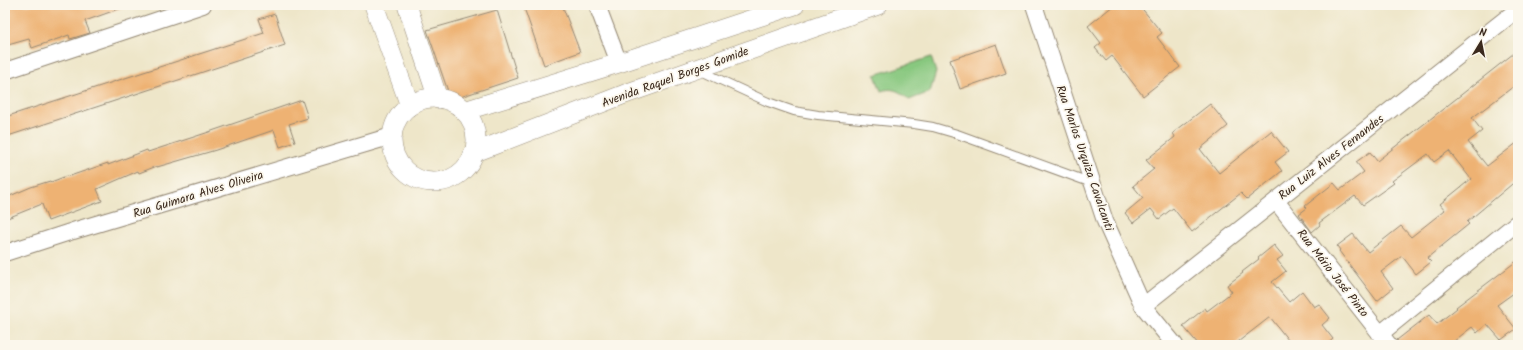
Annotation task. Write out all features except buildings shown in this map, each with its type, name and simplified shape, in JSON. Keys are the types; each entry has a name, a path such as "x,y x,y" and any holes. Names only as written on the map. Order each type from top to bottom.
{"street":[{"path":"5,71 187,7 203,5"},
{"path":"374,5 410,106"},
{"path":"407,5 438,99"},
{"path":"598,5 619,63"},
{"path":"464,111 619,63 795,5"},
{"name":"Avenida Raquel Borges Gomide","path":"474,153 625,94 878,5"},
{"name":"Rua Marlos Urquiza Cavalcanti","path":"1034,5 1105,221 1143,306 1175,345"},
{"name":"Rua Luiz Alves Fernandes","path":"1143,306 1518,9"},
{"path":"438,99 452,103 464,111 475,131 476,142 474,153 468,164 460,173 449,179 437,182 425,181 414,177 400,165 393,148 392,136 395,124 401,114 410,106 424,100 438,99"},
{"name":"Rua Guimara Alves Oliveira","path":"5,253 392,136"},
{"name":"Rua Mário José Pinto","path":"1276,201 1385,339"},
{"path":"1385,339 1518,222"}],"lane":[{"path":"696,69 768,102 794,111 818,115 933,127 957,134 1092,183"}],"green space":[{"path":"931,57 936,72 930,92 909,100 903,94 893,90 889,89 881,91 875,75"}]}
